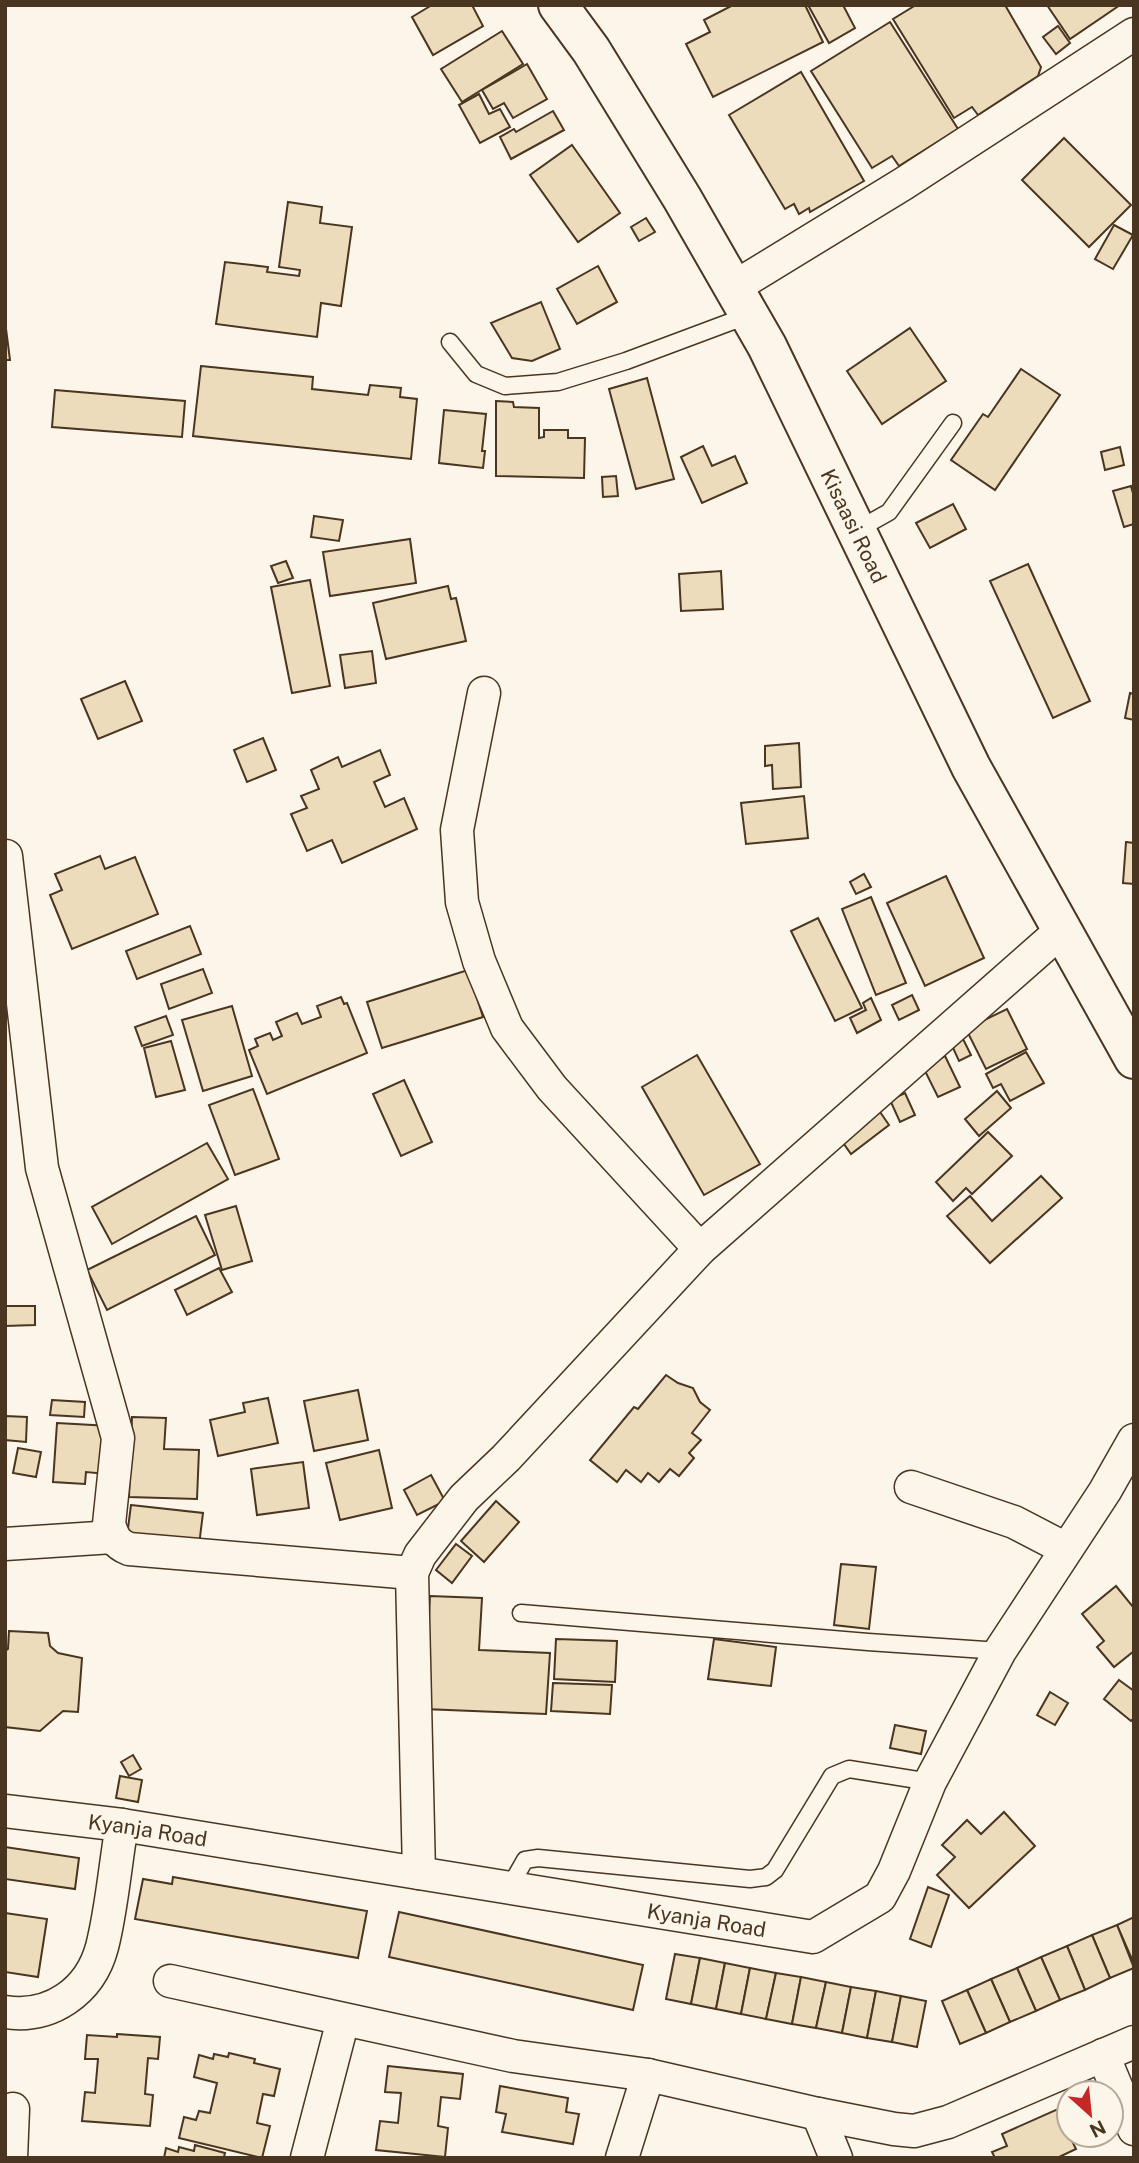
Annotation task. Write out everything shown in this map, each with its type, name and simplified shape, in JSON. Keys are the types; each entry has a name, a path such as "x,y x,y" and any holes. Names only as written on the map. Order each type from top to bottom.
{"main road":[{"name":"Kisaasi Road","path":"558,5 591,50 682,198 767,346 971,767 1134,1059"}],"street":[{"path":"741,302 903,184 1134,34"},
{"path":"484,693 457,830 462,902 479,961 507,1028 552,1088 700,1250"},
{"path":"6,856 42,1168 118,1438 109,1524 113,1537 120,1546 129,1549 412,1573"},
{"path":"419,1873 412,1573 421,1555 464,1498 506,1458 700,1250 1061,931"},
{"name":"Kyanja Road","path":"5,1811 122,1825 813,1937 880,1897 894,1871 930,1782 1000,1651 1105,1491 1134,1440"},
{"path":"911,1487 1014,1522 1066,1549"},
{"path":"5,1544 113,1537"},
{"path":"5,2012 23,2015 40,2012 69,1998 89,1975 101,1949 122,1825"},
{"path":"170,1981 343,2021 513,2056 648,2075 818,2114 914,2131 948,2122 1134,2042"},
{"path":"307,2158 343,2021"},
{"path":"1103,2055 1134,2129"},
{"path":"622,2158 648,2075"},
{"path":"11,2158 13,2109"},
{"path":"818,2114 836,2158"}],"lane":[{"path":"450,342 476,374 505,386 558,382 626,361 741,302"},
{"path":"857,530 889,512 953,422"},
{"path":"522,1613 1000,1651"},
{"path":"509,1888 525,1860 538,1858 750,1879 766,1877 775,1870 832,1776 849,1769 930,1782"}],"building":[{"path":"432,5 472,5 483,26 433,55 412,17"},
{"path":"733,5 805,5 823,42 713,97 686,44 710,32 704,20"},
{"path":"808,5 843,5 855,28 829,43"},
{"path":"916,5 1005,5 1041,67 1038,76 978,115 972,107 954,118 893,19"},
{"path":"1047,5 1120,5 1070,39"},
{"path":"890,22 958,129 899,166 892,156 872,168 811,71"},
{"path":"1058,26 1070,43 1056,54 1043,37"},
{"path":"502,31 523,64 462,102 441,69"},
{"path":"527,64 547,99 513,118 504,103 493,109 482,90"},
{"path":"801,72 864,181 810,212 809,208 799,214 794,204 785,209 729,115"},
{"path":"479,94 489,114 500,109 510,127 480,143 459,105"},
{"path":"553,111 564,130 511,159 500,137 514,129 516,132"},
{"path":"1064,138 1131,205 1089,247 1022,180"},
{"path":"572,145 620,213 578,242 530,175"},
{"path":"288,202 322,207 320,223 352,227 341,306 321,303 317,337 216,324 225,262 268,267 267,272 299,276 300,270 279,267"},
{"path":"646,218 655,232 639,241 631,227"},
{"path":"1114,225 1133,235 1113,269 1095,259"},
{"path":"598,266 617,302 577,324 557,289"},
{"path":"541,302 560,349 532,361 512,358 491,323"},
{"path":"5,321 10,360 5,360"},
{"path":"910,328 946,381 882,424 847,371"},
{"path":"201,366 313,377 312,389 368,395 370,385 401,388 400,397 417,399 411,459 193,436"},
{"path":"1021,369 1060,395 995,490 951,460 983,414 988,417"},
{"path":"647,378 674,479 636,489 609,389"},
{"path":"55,390 185,401 182,437 52,427"},
{"path":"496,401 513,402 514,407 539,408 539,438 544,437 544,430 568,430 568,438 585,438 584,478 496,476"},
{"path":"444,410 486,414 483,468 439,463"},
{"path":"703,446 712,466 735,456 747,483 702,503 681,457"},
{"path":"1120,447 1124,465 1105,470 1101,452"},
{"path":"616,476 618,496 603,497 602,477"},
{"path":"1131,486 1134,497 1134,524 1124,527 1113,491"},
{"path":"953,504 966,529 930,548 916,523"},
{"path":"314,516 343,520 339,541 311,537"},
{"path":"410,539 416,583 330,596 323,552"},
{"path":"286,561 293,578 278,583 271,566"},
{"path":"1028,564 1090,701 1053,718 990,581"},
{"path":"721,571 723,609 681,611 679,574"},
{"path":"310,580 330,686 292,693 271,587"},
{"path":"448,586 451,599 456,598 466,641 386,659 373,603"},
{"path":"372,651 376,683 345,688 340,655"},
{"path":"125,681 142,721 98,739 81,699"},
{"path":"1130,693 1134,694 1134,720 1125,718"},
{"path":"263,738 276,770 247,782 234,750"},
{"path":"799,743 801,787 773,789 772,765 765,766 765,746"},
{"path":"380,750 390,775 374,782 385,807 404,798 417,829 342,863 332,840 307,851 291,814 307,808 301,796 319,789 311,770 338,757 342,767"},
{"path":"804,796 808,838 746,844 741,803"},
{"path":"1126,842 1134,843 1134,884 1123,883"},
{"path":"100,856 105,869 135,857 158,914 72,949 50,895 62,890 55,874"},
{"path":"864,874 871,887 856,894 850,882"},
{"path":"946,876 984,958 925,986 887,903"},
{"path":"871,897 906,983 876,995 842,909"},
{"path":"818,918 862,1008 835,1021 791,931"},
{"path":"190,926 201,954 137,979 126,951"},
{"path":"203,969 212,993 169,1009 161,984"},
{"path":"468,970 483,1017 382,1048 367,1002"},
{"path":"912,995 919,1010 899,1020 892,1005"},
{"path":"341,997 344,1004 347,1003 367,1053 267,1094 249,1050 258,1046 255,1039 270,1033 273,1040 282,1036 276,1022 297,1013 302,1024 321,1017 317,1006"},
{"path":"871,998 881,1020 857,1033 850,1018 866,1010 863,1003"},
{"path":"232,1006 252,1076 203,1091 182,1020"},
{"path":"1007,1009 1027,1049 986,1069 966,1029"},
{"path":"166,1016 173,1035 142,1046 135,1027"},
{"path":"959,1031 971,1055 959,1061 948,1037"},
{"path":"171,1041 185,1090 156,1097 144,1048"},
{"path":"1026,1052 1044,1083 1010,1101 1001,1084 993,1088 986,1074"},
{"path":"697,1055 760,1164 704,1195 642,1087"},
{"path":"945,1056 960,1087 938,1097 923,1067"},
{"path":"404,1080 432,1142 401,1156 373,1094"},
{"path":"253,1089 279,1159 235,1175 209,1105"},
{"path":"997,1091 1011,1108 979,1136 965,1119"},
{"path":"905,1093 915,1115 900,1122 890,1100"},
{"path":"878,1109 889,1125 851,1154 839,1137"},
{"path":"988,1132 1012,1156 972,1194 966,1188 953,1201 936,1182"},
{"path":"207,1143 228,1179 112,1244 92,1207"},
{"path":"1041,1176 1062,1198 990,1263 947,1216 970,1196 992,1221"},
{"path":"236,1206 252,1261 222,1270 205,1215"},
{"path":"196,1216 215,1255 107,1310 87,1270"},
{"path":"219,1268 232,1292 187,1315 175,1290"},
{"path":"5,1306 35,1306 35,1325 5,1326"},
{"path":"666,1375 693,1388 700,1402 710,1410 692,1433 701,1440 689,1453 694,1458 679,1476 670,1469 659,1482 648,1473 641,1482 626,1470 617,1482 590,1460 634,1407 638,1409"},
{"path":"358,1390 368,1440 314,1451 304,1401"},
{"path":"268,1398 278,1443 218,1456 210,1420 245,1412 243,1403"},
{"path":"52,1400 85,1402 84,1417 50,1415"},
{"path":"5,1416 27,1417 26,1442 5,1440"},
{"path":"132,1417 166,1418 164,1449 199,1450 197,1499 129,1497"},
{"path":"57,1423 110,1426 107,1474 86,1472 85,1484 53,1482"},
{"path":"18,1448 41,1452 36,1477 13,1473"},
{"path":"379,1450 392,1508 340,1520 326,1463"},
{"path":"303,1462 309,1508 257,1515 251,1469"},
{"path":"431,1475 445,1501 417,1515 404,1490"},
{"path":"496,1501 519,1522 484,1562 461,1541"},
{"path":"131,1505 203,1513 199,1545 127,1536"},
{"path":"456,1544 472,1556 452,1583 436,1570"},
{"path":"841,1564 876,1567 869,1629 834,1625"},
{"path":"1116,1586 1134,1608 1134,1651 1114,1667 1097,1647 1104,1641 1082,1614"},
{"path":"430,1596 482,1598 479,1650 550,1653 546,1714 424,1709"},
{"path":"9,1631 48,1633 50,1646 58,1653 82,1658 78,1712 63,1711 40,1731 5,1727 5,1651 8,1649"},
{"path":"556,1639 617,1641 615,1682 554,1679"},
{"path":"714,1639 776,1647 771,1686 708,1679"},
{"path":"1119,1680 1134,1691 1134,1718 1131,1721 1104,1699"},
{"path":"553,1683 612,1685 610,1714 551,1711"},
{"path":"1050,1692 1068,1703 1055,1725 1037,1715"},
{"path":"895,1725 926,1731 921,1754 890,1748"},
{"path":"133,1755 141,1769 129,1776 121,1762"},
{"path":"120,1776 142,1780 138,1802 116,1798"},
{"path":"1004,1812 1035,1846 969,1908 937,1875 955,1857 942,1845 967,1820 981,1834"},
{"path":"5,1847 79,1858 75,1889 5,1879"},
{"path":"173,1877 367,1911 358,1958 135,1919 143,1879 172,1884"},
{"path":"928,1887 949,1895 931,1947 910,1939"},
{"path":"399,1912 643,1965 633,2010 389,1957"},
{"path":"5,1913 47,1919 38,1977 5,1972"},
{"path":"1134,1917 1134,1964 1117,1925"},
{"path":"1117,1925 1134,1968 1110,1978 1092,1935"},
{"path":"1092,1935 1110,1978 1085,1990 1067,1946"},
{"path":"1067,1946 1085,1990 1060,2000 1041,1957"},
{"path":"675,1954 700,1958 691,2004 666,1999"},
{"path":"1041,1957 1060,2000 1036,2011 1017,1968"},
{"path":"700,1958 725,1963 716,2009 691,2004"},
{"path":"725,1963 750,1968 741,2014 716,2009"},
{"path":"750,1968 776,1973 766,2019 741,2014"},
{"path":"1017,1968 1036,2011 1010,2022 991,1979"},
{"path":"776,1973 801,1977 792,2024 766,2019"},
{"path":"801,1977 826,1982 816,2028 792,2024"},
{"path":"991,1979 1010,2022 986,2033 967,1990"},
{"path":"826,1982 851,1987 842,2033 816,2028"},
{"path":"851,1987 876,1991 867,2038 842,2033"},
{"path":"967,1990 986,2033 960,2044 942,2001"},
{"path":"876,1991 901,1996 892,2042 867,2038"},
{"path":"901,1996 926,2001 917,2047 892,2042"},
{"path":"117,2034 160,2037 158,2059 148,2058 145,2094 153,2095 150,2126 82,2121 85,2092 95,2093 98,2059 85,2059 87,2035 117,2037"},
{"path":"229,2053 280,2069 274,2096 263,2094 257,2123 270,2126 262,2158 179,2138 184,2117 196,2120 199,2111 210,2113 217,2083 194,2077 199,2055 213,2059 214,2054 228,2057"},
{"path":"388,2066 463,2074 460,2099 441,2097 438,2126 448,2128 445,2157 376,2150 380,2121 398,2123 401,2093 385,2092"},
{"path":"500,2086 568,2098 566,2112 579,2114 573,2144 502,2132 506,2114 496,2112"},
{"path":"1055,2110 1055,2149 1076,2149 1057,2158 995,2158 992,2152 1007,2146 1002,2134"},
{"path":"195,2145 225,2153 226,2158 164,2158 166,2148 178,2152 179,2147 194,2151"}]}
